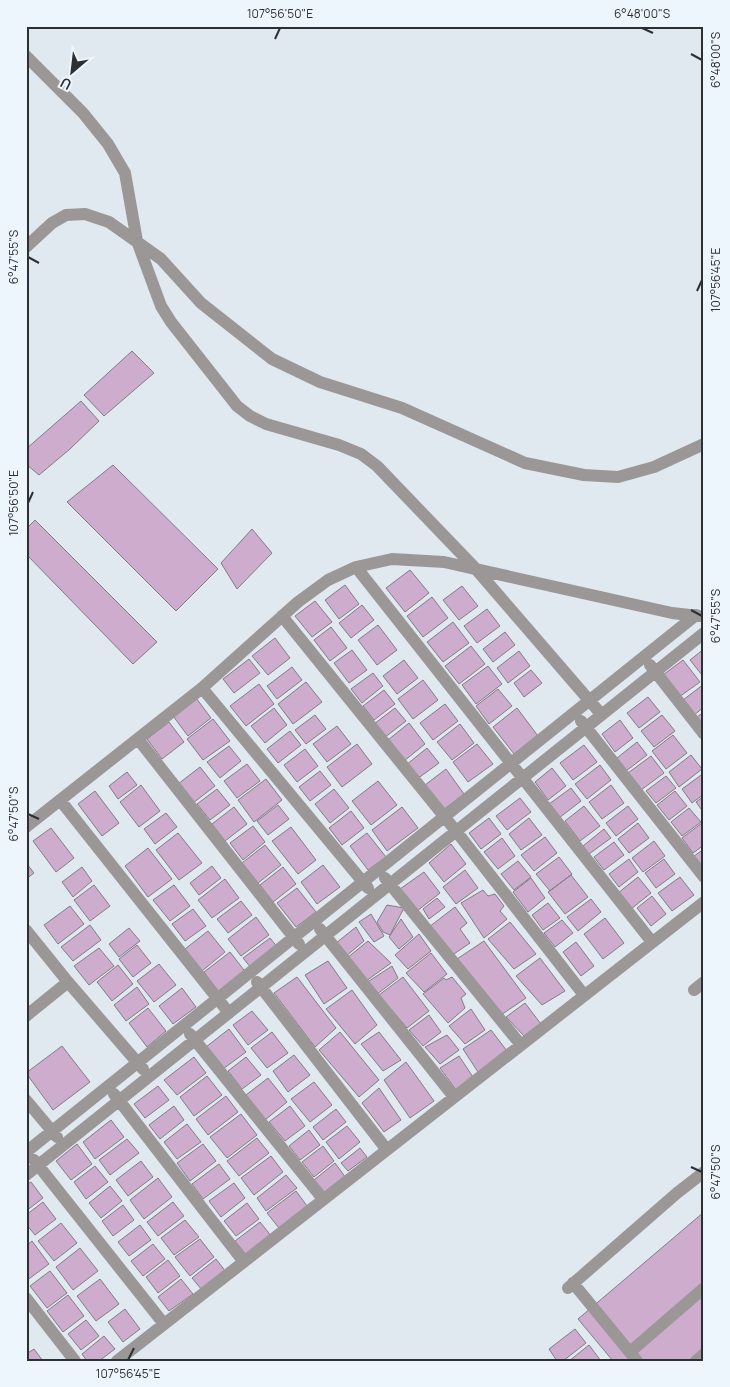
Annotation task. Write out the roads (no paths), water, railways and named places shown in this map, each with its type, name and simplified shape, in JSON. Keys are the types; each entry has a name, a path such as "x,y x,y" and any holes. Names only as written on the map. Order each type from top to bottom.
{"street":[{"path":"26,56 83,113 108,144 125,173 136,241 162,306 171,322 237,406 250,416 266,424 339,445 360,454 377,466 475,568 601,714"},
{"path":"26,247 52,223 66,215 85,214 109,222 161,259 201,303 272,359 320,382 402,408 525,463 584,475 618,477 654,467 704,444"},
{"path":"26,828 202,688 298,602 328,580 356,567 392,559 444,562 672,613 700,616"},
{"path":"356,567 652,942"},
{"path":"282,616 445,817 584,995"},
{"path":"164,1324 27,1152 589,701 700,616"},
{"path":"26,1175 704,633"},
{"path":"643,658 704,734"},
{"path":"202,688 375,896"},
{"path":"574,713 704,877"},
{"path":"138,739 305,952"},
{"path":"60,800 229,1013"},
{"path":"378,870 521,1045"},
{"path":"118,1361 704,902"},
{"path":"314,922 454,1097"},
{"path":"26,930 149,1076"},
{"path":"250,973 387,1150"},
{"path":"26,1016 68,982"},
{"path":"183,1027 323,1199"},
{"path":"108,1087 244,1262"},
{"path":"26,1100 64,1145"},
{"path":"704,1172 571,1285 634,1356 704,1288"},
{"path":"26,1298 75,1361"},
{"path":"696,1361 704,1354"}]}
